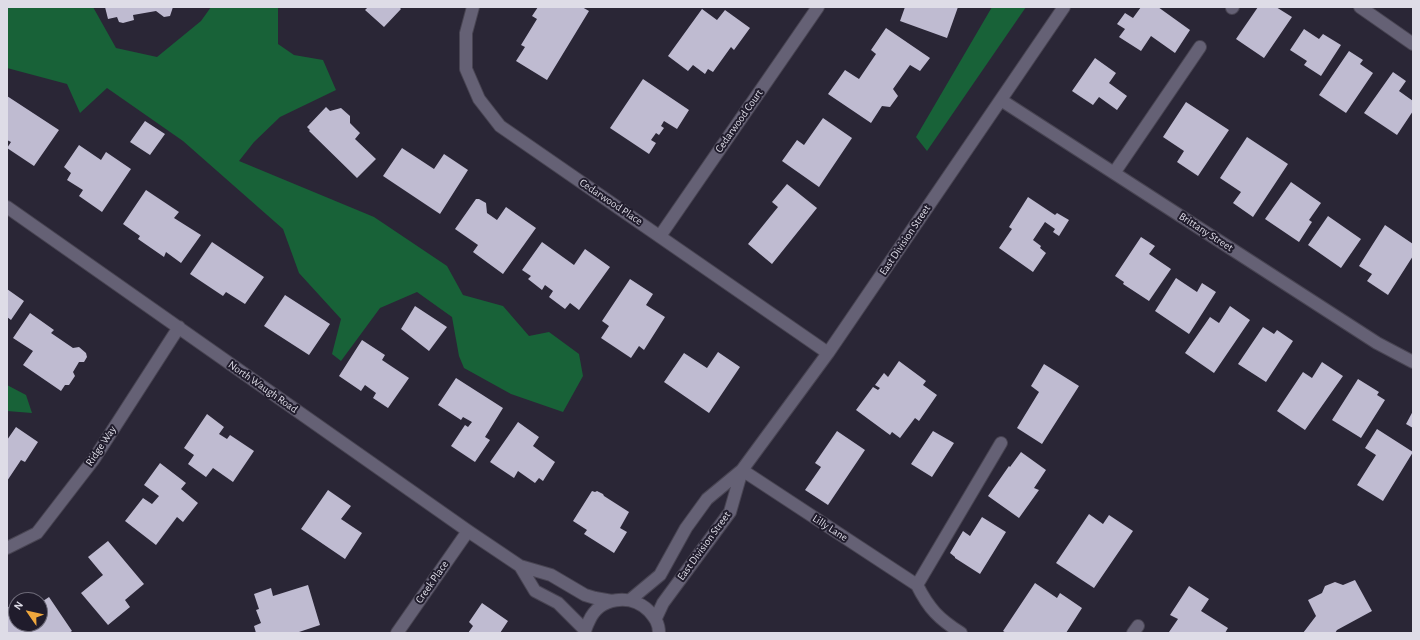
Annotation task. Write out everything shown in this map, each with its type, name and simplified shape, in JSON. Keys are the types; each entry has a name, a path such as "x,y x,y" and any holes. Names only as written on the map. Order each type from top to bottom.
{"street":[{"name":"Cedarwood Place","path":"473,7 466,33 466,69 480,99 500,126 828,352"},
{"name":"Cedarwood Court","path":"660,236 818,7"},
{"name":"East Division Street","path":"630,600 660,575 686,528 707,499 742,470 828,352 1064,7"},
{"path":"1360,7 1413,44"},
{"path":"1114,172 1200,47"},
{"name":"Brittany Street","path":"1001,100 1377,343 1413,362"},
{"name":"North Waugh Road","path":"7,207 520,566 552,575 585,595 612,600 630,600"},
{"name":"Ridge Way","path":"7,548 37,533 94,459 179,327"},
{"path":"917,585 1001,444"},
{"name":"East Division Street","path":"658,628 667,597 730,512 742,470"},
{"name":"Lilly Lane","path":"742,470 917,585 925,601 941,620 961,633"},
{"name":"Creek Place","path":"397,633 468,531"},
{"name":"North Waugh Road","path":"520,566 535,591 558,603 585,632"},
{"path":"585,632 591,615 602,605 612,600"},
{"path":"630,600 643,605 658,628"}],"green space":[{"path":"7,7 93,7 116,48 157,57 201,21 211,7 278,7 278,44 294,55 323,60 336,90 280,117 254,142 239,161 374,217 447,266 463,295 503,306 529,336 549,332 579,354 583,376 563,412 511,394 464,368 459,356 452,317 417,292 380,308 341,361 332,354 341,319 299,273 283,229 183,141 107,88 80,113 67,84 7,68"},
{"path":"992,7 1026,7 927,151 916,137"},
{"path":"7,385 26,395 32,413 7,411"}],"building":[{"path":"105,7 173,7 170,16 164,17 156,11 133,15 134,20 123,23 119,22 117,17 108,19"},
{"path":"368,7 399,7 401,9 384,27 365,10"},
{"path":"538,7 582,7 589,11 547,80 516,61 525,47 521,45 537,19 532,16"},
{"path":"905,7 958,7 947,38 900,21"},
{"path":"1141,7 1158,7 1190,30 1175,53 1151,36 1141,51 1119,37 1125,29 1117,24 1125,13 1133,18"},
{"path":"1258,7 1276,7 1292,17 1264,58 1236,39"},
{"path":"702,9 717,20 725,10 750,28 734,50 731,47 713,72 708,69 705,74 693,65 688,71 668,56"},
{"path":"886,28 930,58 920,71 910,65 893,89 898,96 890,107 882,106 871,123 828,94 845,70 859,79 876,54 871,50"},
{"path":"1304,29 1319,39 1323,34 1341,45 1321,76 1304,65 1307,61 1290,50"},
{"path":"1349,51 1363,60 1360,64 1373,73 1346,113 1319,95"},
{"path":"1095,58 1116,73 1109,83 1127,96 1117,110 1099,97 1093,105 1072,91"},
{"path":"1393,72 1406,81 1399,91 1413,101 1413,111 1397,135 1364,113"},
{"path":"643,79 689,110 677,129 664,121 661,126 664,128 659,135 656,133 651,140 656,143 649,154 610,128"},
{"path":"7,96 59,130 34,166 7,148 11,142 7,140"},
{"path":"1186,102 1229,130 1198,176 1177,162 1184,151 1163,137"},
{"path":"326,107 330,111 341,108 350,116 350,123 360,133 355,139 376,159 357,178 309,131 310,130 307,127"},
{"path":"823,118 852,138 819,187 782,161 797,140 804,145"},
{"path":"145,121 165,134 150,155 130,142"},
{"path":"1247,137 1288,164 1253,217 1233,203 1241,192 1220,178"},
{"path":"79,145 101,160 106,152 131,169 102,212 79,196 83,190 67,180 71,173 64,167"},
{"path":"402,148 434,169 444,154 468,170 440,214 383,176"},
{"path":"1291,182 1321,203 1309,220 1312,222 1299,242 1265,219"},
{"path":"787,184 817,208 772,264 748,244 778,207 772,202"},
{"path":"146,190 179,212 174,218 201,235 181,263 166,252 164,257 138,239 140,236 123,224"},
{"path":"1028,197 1055,215 1057,213 1069,220 1059,236 1053,232 1055,229 1045,222 1033,240 1041,246 1040,248 1046,253 1033,272 999,248 1012,229 1009,227"},
{"path":"476,199 486,203 487,213 497,220 506,207 536,228 503,274 473,252 478,245 455,229"},
{"path":"1328,216 1361,239 1341,268 1308,245"},
{"path":"1385,225 1413,244 1413,256 1388,295 1367,281 1372,274 1359,266"},
{"path":"1141,237 1155,246 1149,254 1171,269 1149,301 1123,284 1124,282 1115,276"},
{"path":"212,242 264,277 245,304 226,292 223,296 190,274"},
{"path":"542,242 574,265 585,249 610,267 579,310 570,303 565,309 549,297 553,291 545,285 542,290 528,279 531,276 522,270"},
{"path":"1176,278 1197,292 1202,283 1216,292 1189,334 1155,311"},
{"path":"630,279 653,294 646,305 665,317 644,350 639,346 631,358 601,338 609,326 602,321"},
{"path":"7,289 24,301 11,320 7,317"},
{"path":"285,295 330,324 309,355 264,326"},
{"path":"415,306 447,327 429,351 401,329"},
{"path":"1230,306 1250,320 1214,373 1185,353 1210,317 1219,323"},
{"path":"30,313 54,330 51,333 73,348 79,347 86,353 87,357 84,362 79,362 73,372 75,376 69,385 65,385 61,391 23,365 33,351 13,338"},
{"path":"1263,327 1274,334 1277,330 1293,341 1266,382 1238,364"},
{"path":"362,340 385,355 382,360 409,378 388,408 373,398 376,393 365,385 361,391 339,376"},
{"path":"718,352 740,367 709,413 664,382 684,353 707,368"},
{"path":"899,361 926,381 923,385 937,395 919,421 915,418 900,438 892,432 890,435 856,410 873,387 878,390 880,388 875,385 884,373 888,377"},
{"path":"1322,362 1343,376 1305,430 1277,411 1303,372 1312,378"},
{"path":"1044,364 1079,386 1042,444 1017,428 1039,392 1031,386"},
{"path":"456,378 503,408 485,437 490,440 475,462 451,446 465,425 468,427 472,422 463,417 461,420 438,405"},
{"path":"1358,379 1379,392 1377,395 1385,400 1361,438 1332,420"},
{"path":"1413,411 1413,428 1406,424"},
{"path":"207,414 224,427 219,434 227,439 230,435 254,451 233,482 213,468 206,477 188,464 194,455 184,448"},
{"path":"518,422 539,437 533,446 555,462 543,481 539,478 535,483 518,471 514,478 490,462"},
{"path":"16,427 38,442 25,462 21,460 7,481 7,440"},
{"path":"1377,429 1413,452 1383,501 1357,485 1376,455 1365,448"},
{"path":"837,431 865,450 828,505 805,490 821,467 815,463"},
{"path":"933,431 954,443 932,477 911,464"},
{"path":"1021,452 1046,470 1034,488 1039,490 1019,518 988,496 1009,466 1010,467"},
{"path":"160,463 186,483 181,489 198,503 183,522 177,517 156,545 125,521 143,498 152,504 159,496 144,485"},
{"path":"328,490 351,506 341,519 362,533 345,559 301,529"},
{"path":"592,491 597,491 603,494 629,512 620,528 627,532 614,553 584,534 587,530 573,521"},
{"path":"1089,514 1103,524 1109,515 1133,531 1094,588 1056,563"},
{"path":"982,517 1006,532 980,574 955,558 950,553 963,531 970,536"},
{"path":"108,541 144,584 125,600 130,607 108,625 81,593 103,575 88,557"},
{"path":"1355,580 1372,611 1337,630 1335,633 1303,633 1316,616 1308,600 1322,593 1325,586 1335,582 1343,585"},
{"path":"1035,583 1057,598 1060,593 1082,608 1066,633 1006,633 1003,631"},
{"path":"308,585 320,625 296,633 256,633 254,626 261,623 256,610 259,609 254,594 271,588 273,596"},
{"path":"1189,586 1209,599 1201,611 1228,628 1225,633 1169,632 1178,619 1170,615"},
{"path":"49,597 72,631 69,633 7,633 8,607 8,632 48,632"},
{"path":"482,603 508,621 500,633 468,633 473,626 469,622"}]}
